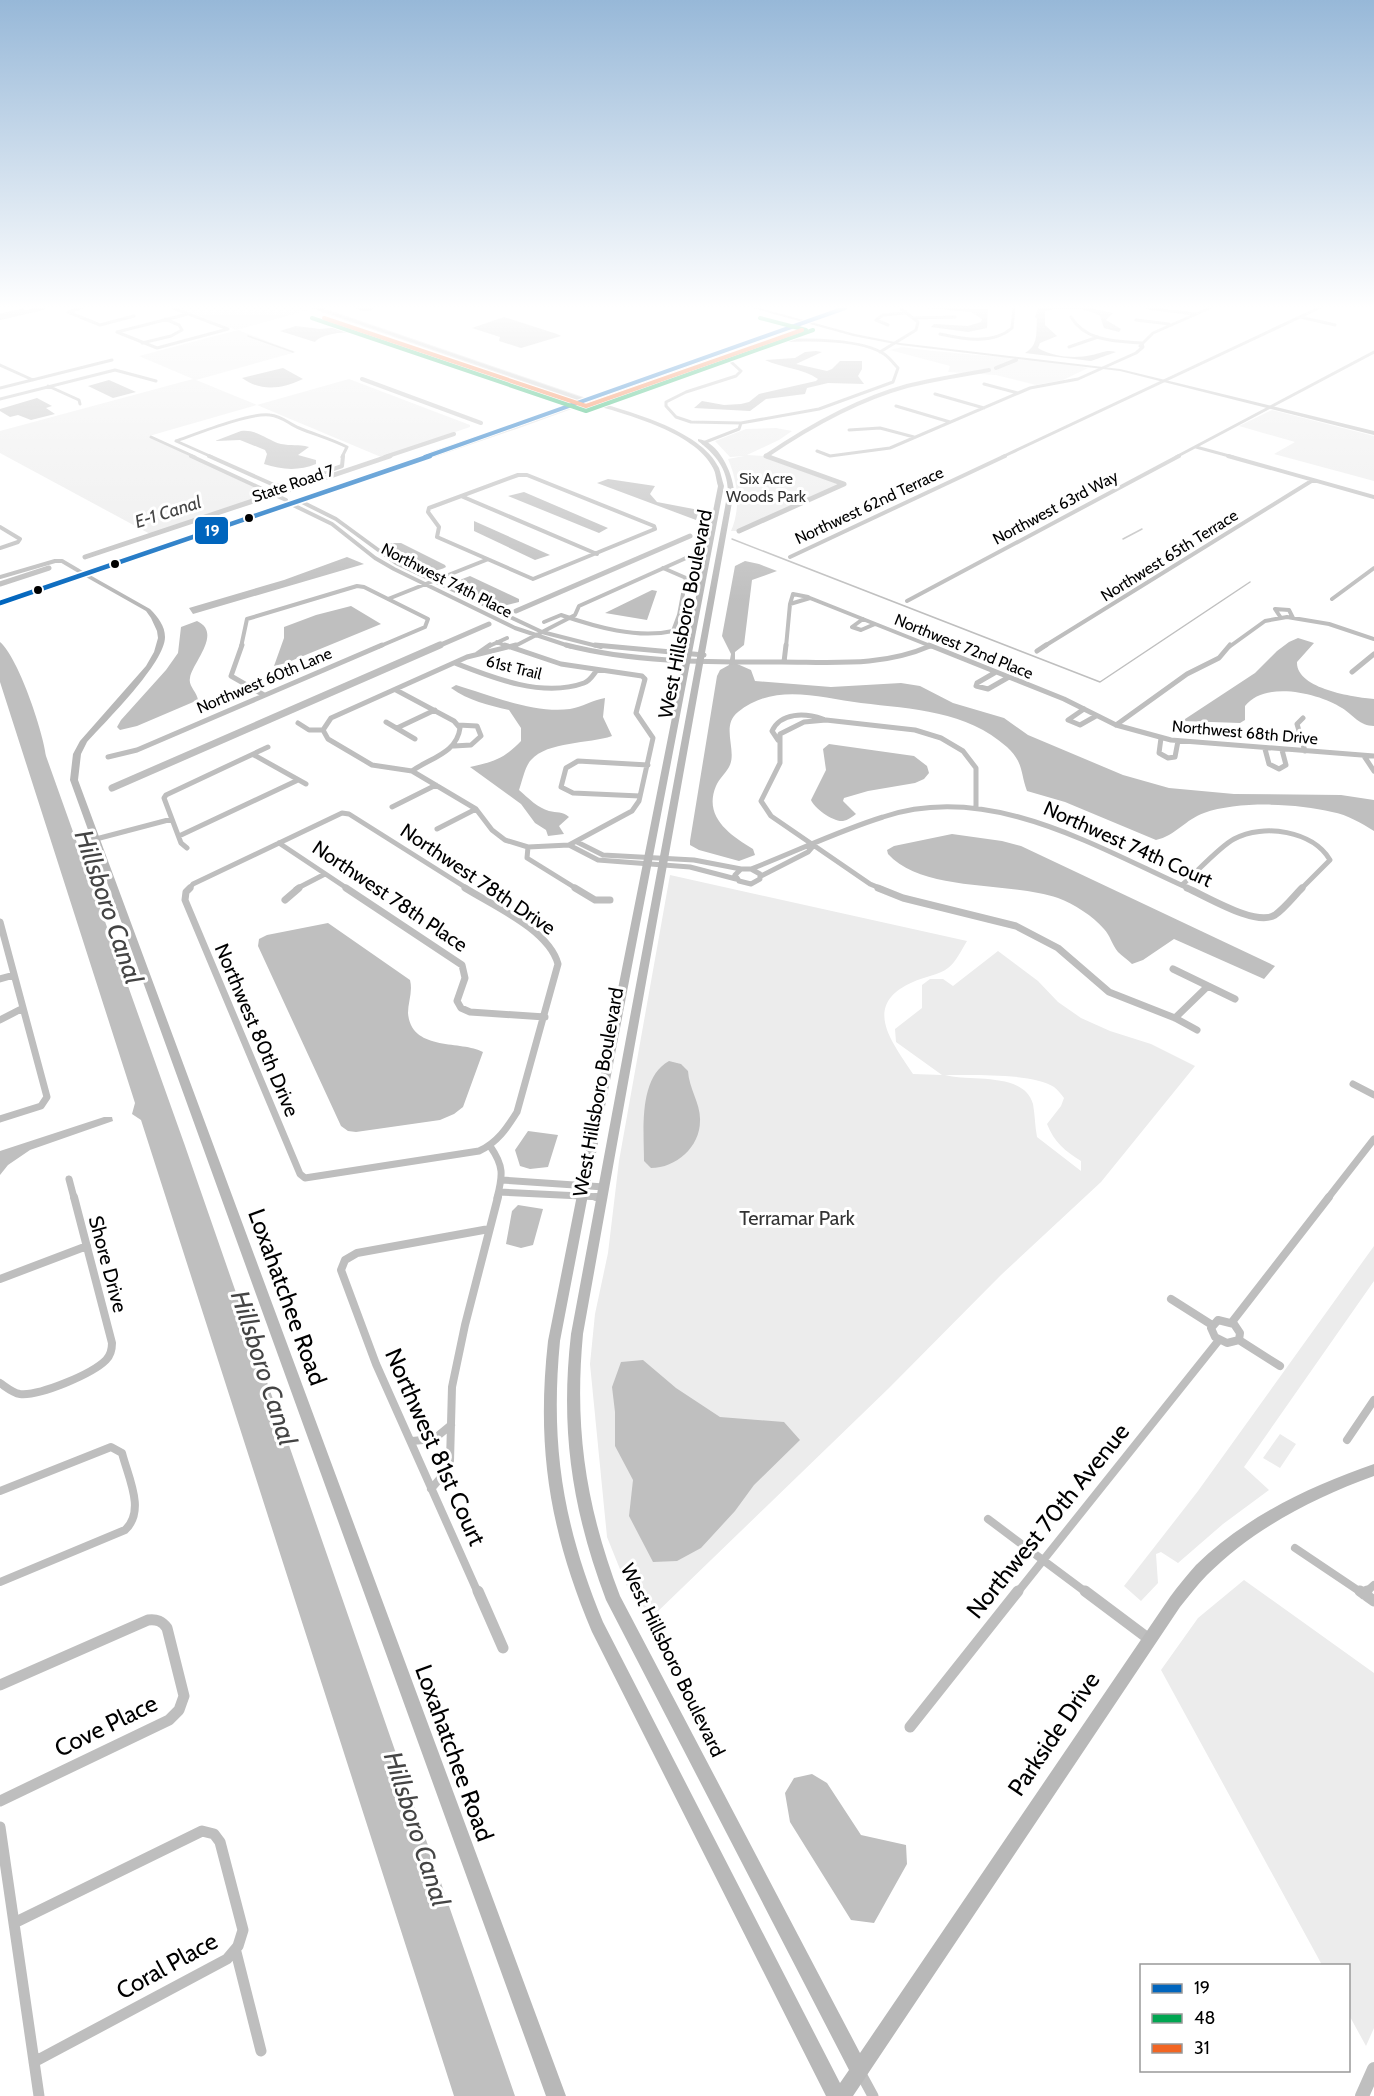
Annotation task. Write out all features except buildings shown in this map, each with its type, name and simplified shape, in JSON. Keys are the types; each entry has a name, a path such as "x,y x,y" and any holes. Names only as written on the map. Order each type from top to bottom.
{"main road":[{"name":"State Road 7","path":"0,597 268,512 309,492 559,406"},
{"name":"State Road 7","path":"0,603 82,572 437,454 568,406"},
{"path":"437,454 438,450 449,444"}],"street":[{"name":"West Hillsboro Boulevard","path":"605,406 661,426 693,443 715,465 721,486 554,1341 548,1385 552,1468 569,1553 606,1646 836,2096"},
{"name":"West Hillsboro Boulevard","path":"614,406 665,423 702,442 722,460 731,484 603,1192 572,1377 575,1455 580,1491 607,1583 626,1626 873,2096"},
{"path":"666,406 672,414 684,420 707,424 741,423 828,406"},
{"path":"896,406 950,422"},
{"path":"976,406 984,408"},
{"path":"818,451 830,456 882,450 989,406"},
{"name":"Northwest 62nd Terrace","path":"790,557 1112,406"},
{"path":"1266,406 1374,433"},
{"name":"Northwest 63rd Way","path":"907,601 1271,407"},
{"path":"239,478 250,474 270,484 288,485 342,466 341,459 348,447 323,435 298,428 280,417 268,414 220,425 176,441 250,474"},
{"path":"728,432 735,423"},
{"path":"693,443 739,429 741,423"},
{"path":"849,430 880,428 914,437"},
{"name":"Northwest 74th Place","path":"151,437 328,522 375,558 534,636 601,653 688,657"},
{"path":"1196,447 1374,497"},
{"path":"522,475 655,528 533,579 437,537 439,527 427,510 461,496 522,475"},
{"name":"Northwest 65th Terrace","path":"1037,651 1313,480"},
{"path":"461,496 597,554"},
{"name":"Northwest 74th Place","path":"300,501 344,523 396,563 542,632 601,647 688,657"},
{"path":"0,527 20,539 14,544 0,548"},
{"path":"323,730 331,718 477,654 511,648 570,618 579,606 695,554"},
{"path":"264,695 231,676 244,640 247,620 357,586 388,599 486,560"},
{"path":"0,577 55,561 62,561 82,572"},
{"path":"544,622 556,616 646,634 673,631 679,615 686,578 663,568"},
{"path":"1332,599 1374,568"},
{"name":"Loxahatchee Road","path":"82,572 148,609 156,618 163,637 158,654 96,726 77,754 74,780 556,2096"},
{"path":"784,662 793,594 810,598"},
{"path":"790,604 810,598"},
{"name":"Northwest 72nd Place","path":"810,598 1009,677 1116,725"},
{"name":"Northwest 60th Lane","path":"108,757 137,750 425,627 428,623 428,619 388,599"},
{"path":"1284,617 1275,609 1289,610 1293,618"},
{"path":"1116,725 1187,674 1220,658 1232,643 1257,625 1284,617 1293,618 1329,624 1374,639"},
{"path":"863,619 852,627 861,630 875,624"},
{"path":"477,654 482,649 507,638"},
{"path":"323,730 328,739 372,765 412,771 476,809 504,840 528,848 569,845 632,811 637,806 640,796 653,738 636,713 645,679 642,675 597,670 540,658 497,642"},
{"path":"688,657 864,663 909,656 930,646"},
{"path":"1352,672 1374,654"},
{"name":"61st Trail","path":"455,663 526,686 547,689 584,683 597,670"},
{"path":"996,672 977,683 976,686 987,689 1009,677"},
{"path":"396,690 458,725 477,726 481,735 480,740 472,746 454,746"},
{"path":"1083,709 1068,719 1070,722 1080,724 1096,716"},
{"path":"397,728 435,710"},
{"path":"778,740 772,731 774,725 779,722 799,715 815,716 826,720"},
{"path":"1303,718 1297,724 1305,751"},
{"path":"976,807 976,768 963,751 952,744 915,730 826,720 804,722 780,734 778,740 779,768 762,793 761,801 771,816 870,884 887,893 1016,926 1058,948 1109,992 1174,1018 1197,1030"},
{"path":"386,722 416,739"},
{"path":"298,723 309,730 323,730"},
{"path":"412,771 454,746 460,738 458,725"},
{"name":"Northwest 68th Drive","path":"1116,725 1178,741 1374,756"},
{"path":"1161,738 1159,753 1168,758 1175,757 1178,741"},
{"path":"187,848 181,843 164,798 166,795 268,747"},
{"path":"1265,749 1269,764 1279,769 1286,765 1282,750"},
{"path":"254,754 296,781 306,784"},
{"path":"1364,756 1374,771"},
{"path":"640,796 573,793 561,787 566,768 578,761 648,765"},
{"path":"179,836 296,781"},
{"path":"392,807 436,785"},
{"name":"Northwest 74th Court","path":"814,845 868,821 893,813 920,809 976,807 1048,825 1252,917 1264,918 1275,915 1330,860 1324,849 1305,837 1294,834 1260,833 1234,839 1182,885"},
{"path":"437,829 476,809"},
{"name":"Northwest 78th Drive","path":"279,843 334,815 349,814 551,944 558,964 518,1112 505,1131 490,1146"},
{"path":"96,839 172,819"},
{"path":"577,842 603,855 648,860 713,862 741,869 751,869 761,876"},
{"name":"Northwest 78th Place","path":"279,843 462,965 466,971 466,978 457,1001 461,1008 470,1012 545,1017"},
{"name":"Northwest 80th Drive","path":"279,843 193,884 186,892 185,900 300,1174 305,1178 457,1156 490,1146"},
{"path":"569,845 598,860 648,860"},
{"path":"664,861 708,870 751,884 758,881 761,876 808,852 814,845"},
{"path":"751,869 800,848 814,845"},
{"path":"528,848 526,858 595,900 610,900"},
{"path":"776,858 784,864"},
{"path":"736,879 736,873 741,869"},
{"path":"285,900 294,890 325,874"},
{"path":"0,922 47,1097 41,1106 0,1119"},
{"path":"1173,969 1235,999"},
{"path":"0,979 15,975"},
{"path":"1174,1018 1208,986"},
{"path":"0,1020 24,1008"},
{"path":"1353,1084 1374,1095"},
{"path":"1232,1322 1374,1139"},
{"path":"430,1489 443,1475 450,1461 452,1387 465,1325 500,1192 501,1162 490,1146"},
{"name":"Shore Drive","path":"0,1383 14,1393 28,1394 93,1370 109,1356 112,1343 69,1179"},
{"path":"502,1180 583,1191"},
{"path":"500,1192 603,1192"},
{"name":"Northwest 81st Court","path":"489,1229 357,1253 345,1260 340,1270 376,1364 503,1648"},
{"path":"0,1279 87,1246"},
{"path":"1172,1299 1212,1325"},
{"path":"1212,1325 1218,1320 1232,1322 1239,1329 1239,1340"},
{"path":"1212,1325 1213,1334 1219,1340 1232,1343 1239,1340"},
{"name":"Northwest 70th Avenue","path":"910,1727 1042,1560 1113,1476 1219,1340"},
{"path":"1239,1340 1280,1366"},
{"path":"1347,1440 1374,1400"},
{"path":"412,1441 428,1442 442,1436 451,1425"},
{"path":"0,1491 111,1447 122,1453 136,1509 132,1524 125,1530 0,1582"},
{"name":"Parkside Drive","path":"842,2096 1175,1602 1204,1568 1267,1520 1310,1495 1374,1470"},
{"path":"988,1519 1149,1639"},
{"path":"1295,1548 1374,1601"},
{"path":"1364,1594 1374,1585"},
{"name":"Cove Place","path":"0,1685 148,1620 157,1619 164,1622 167,1628 184,1696 183,1705 169,1720 0,1801"},
{"path":"0,1827 39,2096"},
{"name":"Coral Place","path":"14,1923 198,1832 208,1831 216,1834 220,1842 243,1930 242,1941 236,1952 227,1959 34,2062"},
{"path":"236,1952 261,2050"}],"green space":[{"path":"93,406 254,406 149,436 270,495 152,535 0,453 0,431"},
{"path":"259,406 420,406 470,425 470,427 381,457"},
{"path":"1272,410 1374,436 1374,481 1274,454 1295,442 1239,426"},
{"name":"Six Acre Woods Park","path":"776,428 792,431 779,440 747,455 766,456 844,484 739,531 731,531 736,513 737,495 728,459 744,456 730,457 715,441 746,429"},
{"name":"Terramar Park","path":"670,875 967,941 948,968 897,991 888,1002 884,1013 890,1037 913,1074 942,1075 896,1042 895,1029 922,1008 922,985 930,979 943,979 953,986 998,951 1038,981 1058,1002 1081,1018 1110,1031 1151,1044 1195,1066 1101,1182 1001,1275 889,1388 652,1617 628,1589 607,1537 590,1364 595,1314 608,1253 619,1161","holes":["945,1075 1018,1077 1045,1082 1054,1087 1064,1098 1061,1106 1047,1124 1061,1146 1081,1161 1081,1171 1037,1137 1033,1104 1028,1094 1019,1087 1007,1082"]},
{"path":"1374,1246 1374,1281 1244,1467 1269,1490 1223,1524 1178,1563 1161,1552 1156,1554 1158,1583 1141,1601 1124,1586 1198,1491"},
{"path":"1280,1434 1296,1444 1280,1468 1263,1458"},
{"path":"1244,1580 1374,1673 1374,2028 1366,2046 1350,2017 1350,1964 1321,1964 1161,1670 1198,1618"}],"water":[{"path":"11,406 52,406 46,408 55,414 31,420 18,415 10,417 0,409"},
{"path":"696,406 757,406 750,411 694,408"},
{"path":"241,431 257,433 281,444 309,447 298,455 316,460 316,464 297,469 271,466 264,464 267,454 265,450 240,440 215,441"},
{"path":"608,479 655,486 650,494 657,502 699,510 696,520 597,483"},
{"path":"524,492 608,528 599,533 508,496"},
{"path":"474,521 550,555 535,560 474,531"},
{"path":"401,543 446,567 431,570 415,566 387,549 386,545"},
{"path":"347,557 364,564 193,614 189,608 284,580"},
{"path":"745,561 777,571 752,580 744,645 735,652 735,663 751,670 755,681 831,687 901,683 920,686 953,703 1004,718 1028,735 1123,775 1169,788 1234,794 1341,795 1374,800 1374,831 1338,813 1285,805 1250,805 1204,813 1169,835 1156,840 1065,802 1027,791 1019,763 1007,747 991,735 957,719 900,707 798,694 767,697 752,703 738,712 730,724 731,761 717,783 713,807 721,824 753,849 755,855 739,861 699,850 690,845 690,841 717,676 720,670 729,665 731,654 722,636 735,566"},
{"path":"470,576 519,599 519,602 503,606 459,585 457,581"},
{"path":"652,590 657,591 647,620 605,613"},
{"path":"351,606 381,624 274,666 284,638 284,627 316,615"},
{"path":"197,621 204,626 207,633 204,648 190,678 190,684 198,700 137,726 120,730 117,727 121,720 166,670 178,653 181,627"},
{"path":"1298,638 1314,643 1297,662 1299,671 1306,679 1328,690 1374,699 1374,726 1361,722 1342,708 1320,698 1278,691 1254,698 1245,706 1245,720 1240,723 1182,721 1255,673 1277,651"},
{"name":"Hillsboro Canal","path":"0,642 7,650 29,695 46,756 184,1143 515,2096 454,2096 141,1120 132,1114 135,1103 0,682"},
{"path":"456,685 512,703 542,709 570,709 605,698 603,717 612,736 558,746 538,754 527,766 519,790 541,808 569,817 559,826 564,834 548,836 546,830 535,823 521,804 470,767 492,761 509,752 521,741 521,728 509,710 465,696 451,688"},
{"path":"829,744 914,756 927,766 929,773 924,779 915,783 868,791 844,798 843,801 856,814 847,820 839,821 824,814 811,800 826,770 823,749"},
{"path":"952,834 1021,846 1275,966 1264,979 1174,939 1143,960 1132,964 1118,952 1100,924 1083,911 1058,898 1016,889 945,881 903,866 888,854 887,850 894,846"},
{"path":"328,923 410,980 408,1013 411,1025 418,1034 438,1043 474,1048 483,1052 463,1107 454,1114 440,1120 356,1132 348,1131 341,1126 258,946 259,939 267,935"},
{"path":"669,1061 681,1064 688,1071 699,1109 699,1130 696,1139 685,1154 669,1164 651,1168 644,1161 647,1092 659,1069"},
{"path":"104,1117 112,1117 113,1121 30,1150 8,1165 0,1175 0,1151"},
{"path":"528,1131 558,1135 548,1167 530,1169 520,1166 515,1150"},
{"path":"518,1205 543,1209 533,1245 521,1248 506,1244 512,1211"},
{"path":"643,1360 676,1388 720,1417 784,1422 800,1440 754,1485 735,1511 701,1548 677,1561 653,1562 629,1516 633,1480 615,1446 612,1387 621,1362"},
{"path":"812,1774 827,1783 861,1835 906,1845 907,1864 874,1923 851,1920 790,1822 785,1793 794,1778"}],"waterway":[{"path":"435,406 481,423"},
{"path":"766,456 799,434 852,406"},
{"name":"E-1 Canal","path":"385,457 454,434"},
{"name":"E-1 Canal","path":"286,491 390,456"},
{"path":"739,531 844,484 766,456"},
{"path":"766,456 770,457"},
{"name":"E-1 Canal","path":"85,557 262,498"},
{"path":"1123,539 1142,529"},
{"path":"516,611 690,536"},
{"path":"732,539 1100,682 1250,582"},
{"name":"E-1 Canal","path":"0,584 49,568"},
{"path":"436,647 489,624"},
{"path":"112,788 440,645"},
{"path":"1362,2096 1374,2069"}],"transit line":[{"name":"48","path":"571,406 586,411 601,406"},
{"name":"19","path":"0,603 573,406"}]}
